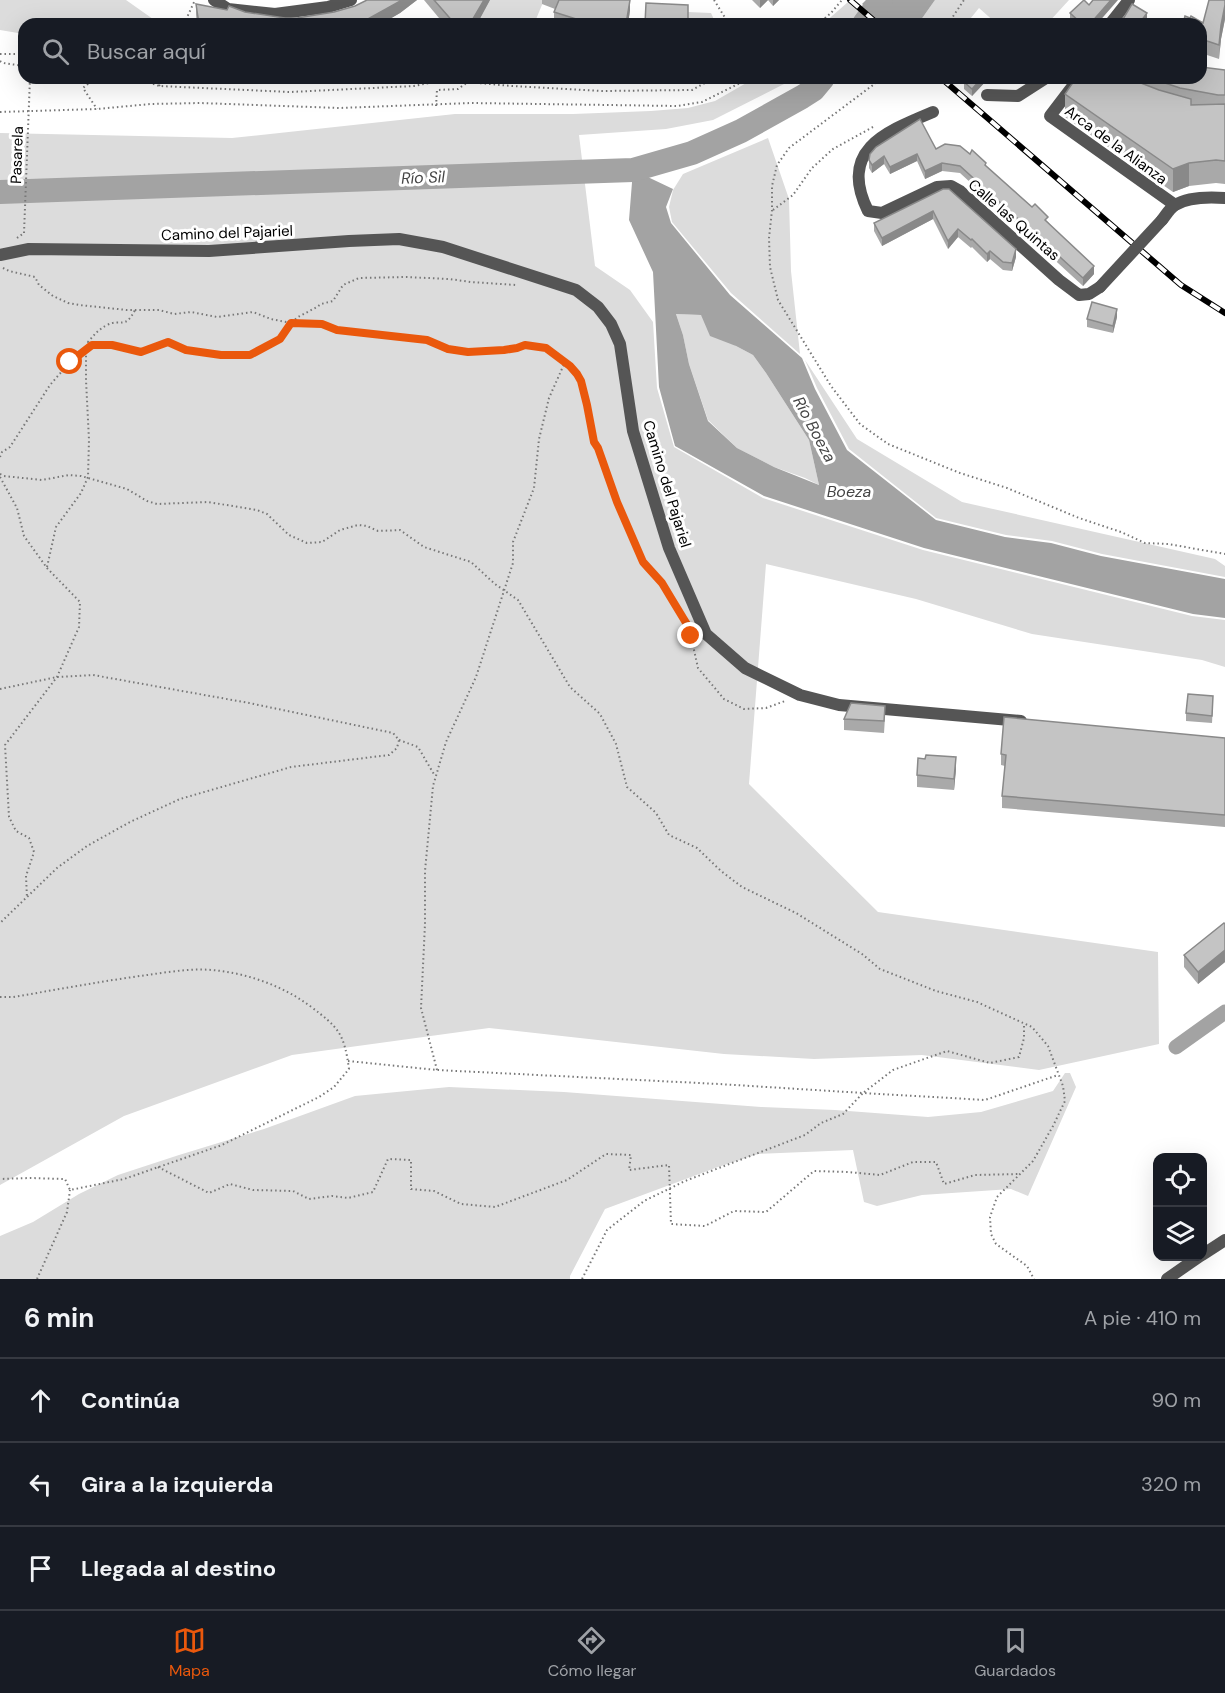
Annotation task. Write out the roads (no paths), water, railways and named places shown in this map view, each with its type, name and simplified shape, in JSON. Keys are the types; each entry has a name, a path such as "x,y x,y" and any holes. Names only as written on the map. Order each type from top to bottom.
{"street":[{"path":"214,0 228,9 275,14 328,7 351,0"},
{"path":"1115,18 1129,0"},
{"path":"987,95 1018,96 1037,84"},
{"name":"Arca de la Alianza","path":"1074,84 1050,116 1175,205"},
{"name":"Calle las Quintas","path":"933,112 879,138 860,159 859,186 868,211 882,213 937,187 951,186 960,191 1059,280 1079,295 1089,294 1100,287 1175,205"},
{"path":"1175,205 1193,199 1225,198"},
{"name":"Camino del Pajariel","path":"0,255 29,249 209,251 349,241 399,240 443,247 576,290 598,307 611,324 620,344 633,431 669,548 706,634 745,668 800,694 839,705 1035,722"},
{"path":"1207,1252 1225,1240"},
{"path":"1167,1279 1194,1261"}],"water":[{"path":"866,0 935,0 922,18 879,18 862,4"},
{"name":"Boeza","path":"633,170 673,189 666,207 671,223 730,295 802,358 815,389 847,450 936,520 1005,537 1051,543 1101,556 1225,579 1225,618 1193,614 924,548 764,496 675,446 659,387 653,272 629,220","holes":["676,314 701,315 710,336 753,355 766,373 809,440 819,485 774,467 737,448 708,421 689,364"]}],"waterway":[{"name":"Río Sil","path":"868,18 881,0"},
{"name":"Río Sil","path":"0,192 633,170 692,153 741,131 802,97 818,84"},
{"path":"1176,1047 1225,1012"}],"railway":[{"path":"850,0 871,18"},
{"path":"948,84 1181,285 1225,313"}],"water label":[{"name":"Río Boeza","path":"815,429"}]}
